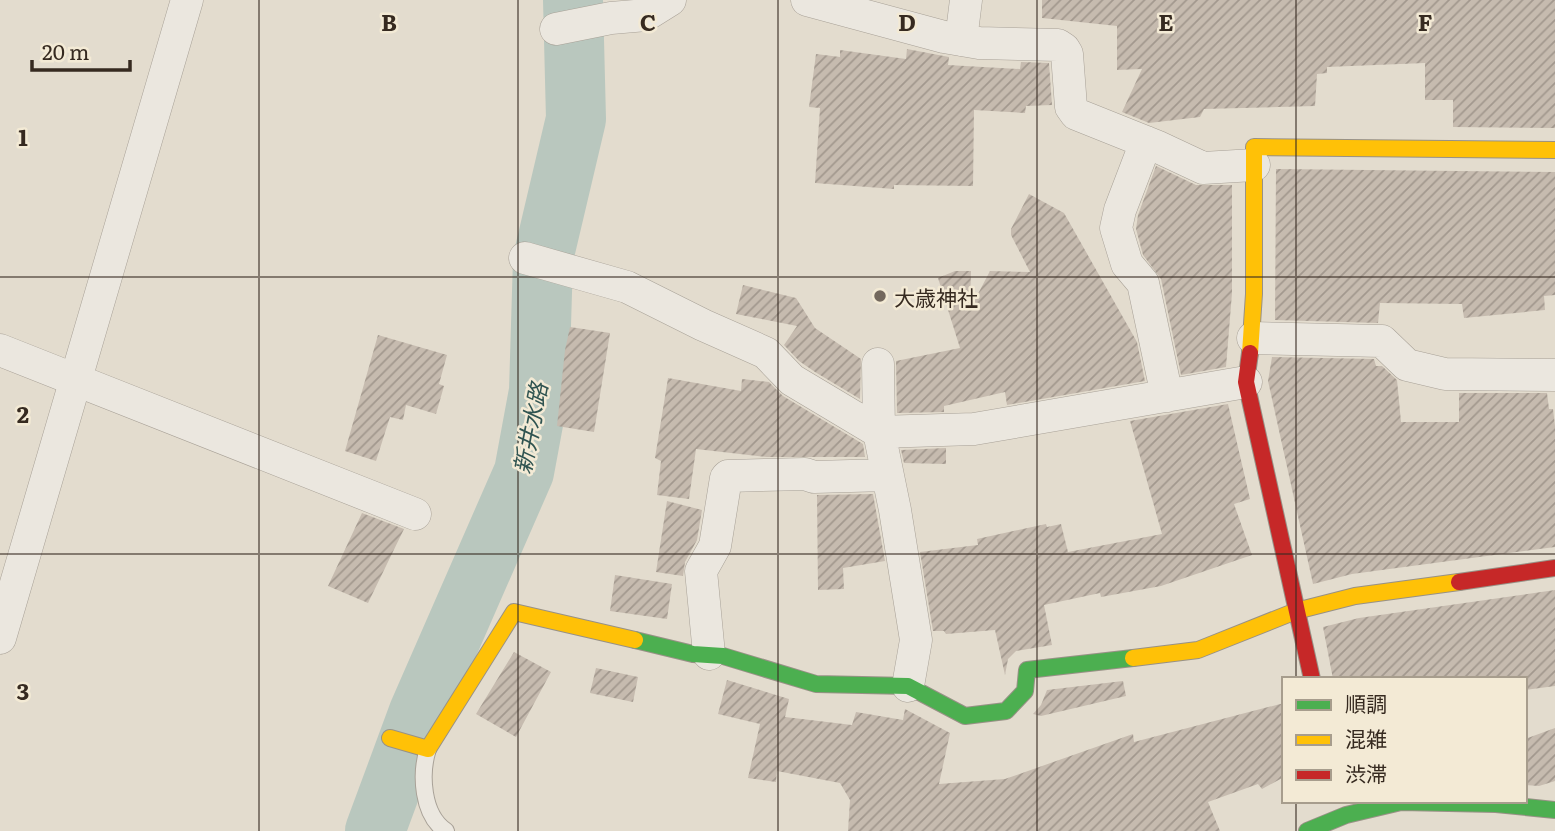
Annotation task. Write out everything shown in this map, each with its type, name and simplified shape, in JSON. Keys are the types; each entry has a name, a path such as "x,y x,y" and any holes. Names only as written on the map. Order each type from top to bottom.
{"street":[{"path":"0,638 187,0"},
{"path":"556,29 611,18 646,15 670,0"},
{"path":"807,0 961,40 1058,45 1067,54 1071,107 1076,114 1203,168 1254,165"},
{"path":"961,40 966,0"},
{"path":"1146,142 1120,209 1116,228 1126,264 1143,283 1167,396"},
{"path":"1312,677 1247,382 1254,338 1254,147 1555,150"},
{"path":"525,258 627,287 766,353 792,380 879,432 974,429 1247,382"},
{"path":"1254,338 1382,341 1407,365 1444,374 1555,375"},
{"path":"0,350 415,514"},
{"path":"878,363 879,432 916,640 908,686"},
{"path":"709,654 701,571 715,546 726,478 805,474 814,477 887,475"},
{"path":"391,738 426,748 514,612 693,654 723,656 816,684 908,686 965,716 1006,711 1025,691 1027,670 1198,650 1296,611 1355,596 1555,568"},
{"path":"1307,831 1344,808 1392,803"},
{"path":"1448,803 1496,804 1555,810"}],"lane":[{"path":"426,748 424,761 429,808 439,826 446,831"}],"building":[{"path":"1042,0 1555,0 1555,128 1453,127 1453,100 1425,100 1425,63 1327,67 1327,73 1317,74 1315,106 1204,109 1200,117 1149,123 1122,112 1142,69 1117,70 1117,26 1042,18"},
{"path":"907,49 949,57 948,65 1020,69 1021,62 1049,63 1052,105 1026,106 1025,113 974,110 973,186 894,185 894,189 815,183 820,108 809,107 816,54 840,57 840,50 906,59"},
{"path":"1156,166 1196,185 1232,185 1232,293 1226,367 1181,375 1161,279 1143,255 1136,229 1138,215"},
{"path":"1276,169 1555,172 1555,295 1544,296 1545,310 1464,318 1462,304 1380,303 1378,323 1275,320"},
{"path":"1029,194 1064,213 1137,342 1145,381 1007,405 1005,392 944,406 944,412 897,413 896,361 960,348 938,278 955,271 971,271 970,309 990,271 1030,272 1011,235 1011,229"},
{"path":"743,285 796,298 815,328 861,359 860,399 799,361 784,345 797,326 736,314"},
{"path":"570,327 610,333 594,432 557,426"},
{"path":"378,335 447,355 439,384 444,386 436,414 406,405 403,420 390,417 376,461 345,451"},
{"path":"1272,357 1374,359 1376,366 1382,366 1397,380 1401,422 1459,422 1459,393 1547,393 1555,426 1555,547 1352,574 1313,584 1268,381"},
{"path":"668,378 741,391 742,379 769,382 783,396 863,444 865,457 767,457 696,449 689,499 657,495 661,461 655,458"},
{"path":"1228,404 1250,499 1234,504 1252,555 1161,586 1101,597 1100,593 1044,605 1052,645 1016,651 1008,659 1005,675 995,630 946,634 944,631 933,631 920,552 978,545 977,539 1046,524 1047,527 1061,524 1068,552 1162,534 1130,421"},
{"path":"946,448 946,464 904,463 901,450"},
{"path":"873,494 885,561 843,568 844,589 818,590 817,495"},
{"path":"667,501 702,510 697,540 685,562 683,576 656,572"},
{"path":"362,513 404,529 368,603 328,586"},
{"path":"615,575 672,584 667,619 610,611"},
{"path":"1555,590 1555,686 1527,690 1527,677 1333,677 1323,627 1359,618"},
{"path":"514,652 551,672 516,737 476,714"},
{"path":"596,668 638,677 633,702 590,693"},
{"path":"727,680 789,699 785,717 852,725 856,712 903,720 905,709 950,733 939,784 1005,779 1133,734 1134,742 1282,704 1282,778 1262,789 1258,784 1208,802 1220,831 848,831 850,800 840,783 777,771 776,782 748,778 760,724 718,714"},
{"path":"1123,681 1126,696 1041,716 1033,714 1041,705 1047,690"},
{"path":"1555,728 1555,781 1539,786 1527,785 1527,738"}],"waterway":[{"name":"新井水路","path":"375,831 419,712 524,472 539,391 543,259 576,119 573,0"}],"traffic: fast":[{"path":"635,640 693,654 723,656 816,684 908,686 965,716 1006,711 1025,691 1027,670 1133,658"},
{"path":"1307,831 1346,815 1397,803"},
{"path":"1448,803 1496,804 1555,810"}],"traffic: slow":[{"path":"1250,353 1254,294 1254,147 1555,150"},
{"path":"1133,658 1198,650 1296,611 1355,596 1459,582"},
{"path":"390,738 428,749 514,612 635,640"}],"traffic: jam":[{"path":"1250,353 1246,382 1312,677"},
{"path":"1459,582 1555,568"}],"place":[{"name":"大歳神社","path":"880,296"}]}
